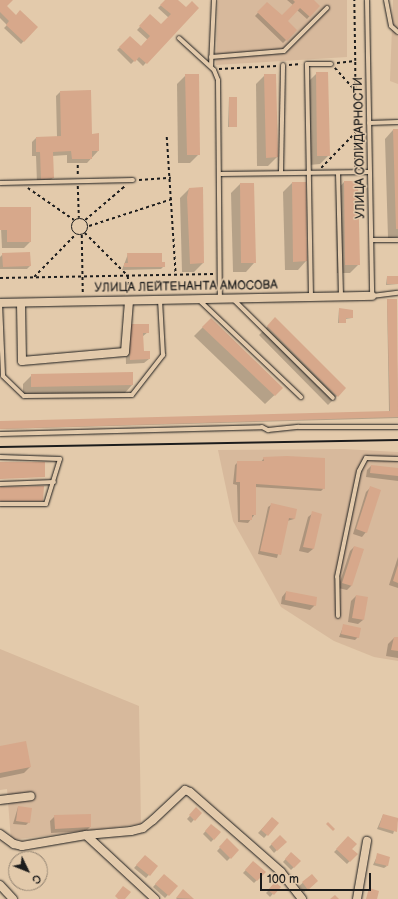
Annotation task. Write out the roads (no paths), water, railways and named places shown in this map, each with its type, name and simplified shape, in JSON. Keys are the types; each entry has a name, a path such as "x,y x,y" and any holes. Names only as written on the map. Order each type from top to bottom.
{"street":[{"name":"УЛИЦА ЛЕЙТЕНАНТА АМОСОВА","path":"0,303 199,299 220,297 372,296"},
{"path":"21,303 22,361 125,352 129,300"},
{"path":"0,834 14,844 22,846 86,835 131,831 143,828 185,790 190,792 281,872 302,899"},
{"path":"0,800 31,796"},
{"path":"86,835 155,899"},
{"path":"358,899 367,841"},
{"path":"0,885 13,899"}],"lane":[{"path":"212,68 211,57 214,0"},
{"name":"УЛИЦА СОЛИДАРНОСТИ","path":"367,0 372,296"},
{"path":"386,0 391,26 398,32"},
{"path":"211,57 284,51 327,8"},
{"path":"180,38 212,68 218,80 221,174 220,297"},
{"path":"311,297 307,64 331,64"},
{"path":"281,172 283,65"},
{"path":"370,123 398,122"},
{"path":"338,172 341,297"},
{"path":"221,174 369,172"},
{"path":"0,183 133,180"},
{"path":"372,240 398,240"},
{"path":"372,296 398,293"},
{"path":"230,297 333,398"},
{"path":"199,299 301,397"},
{"path":"0,303 3,376 24,396 132,395 163,355 160,300"},
{"path":"0,434 262,427 268,430 298,427 398,427"},
{"path":"0,457 60,460 46,504 0,504"},
{"path":"338,616 337,577 359,472 366,458 398,459"},
{"path":"0,484 54,482"}],"railway":[{"path":"0,447 398,440"}]}
